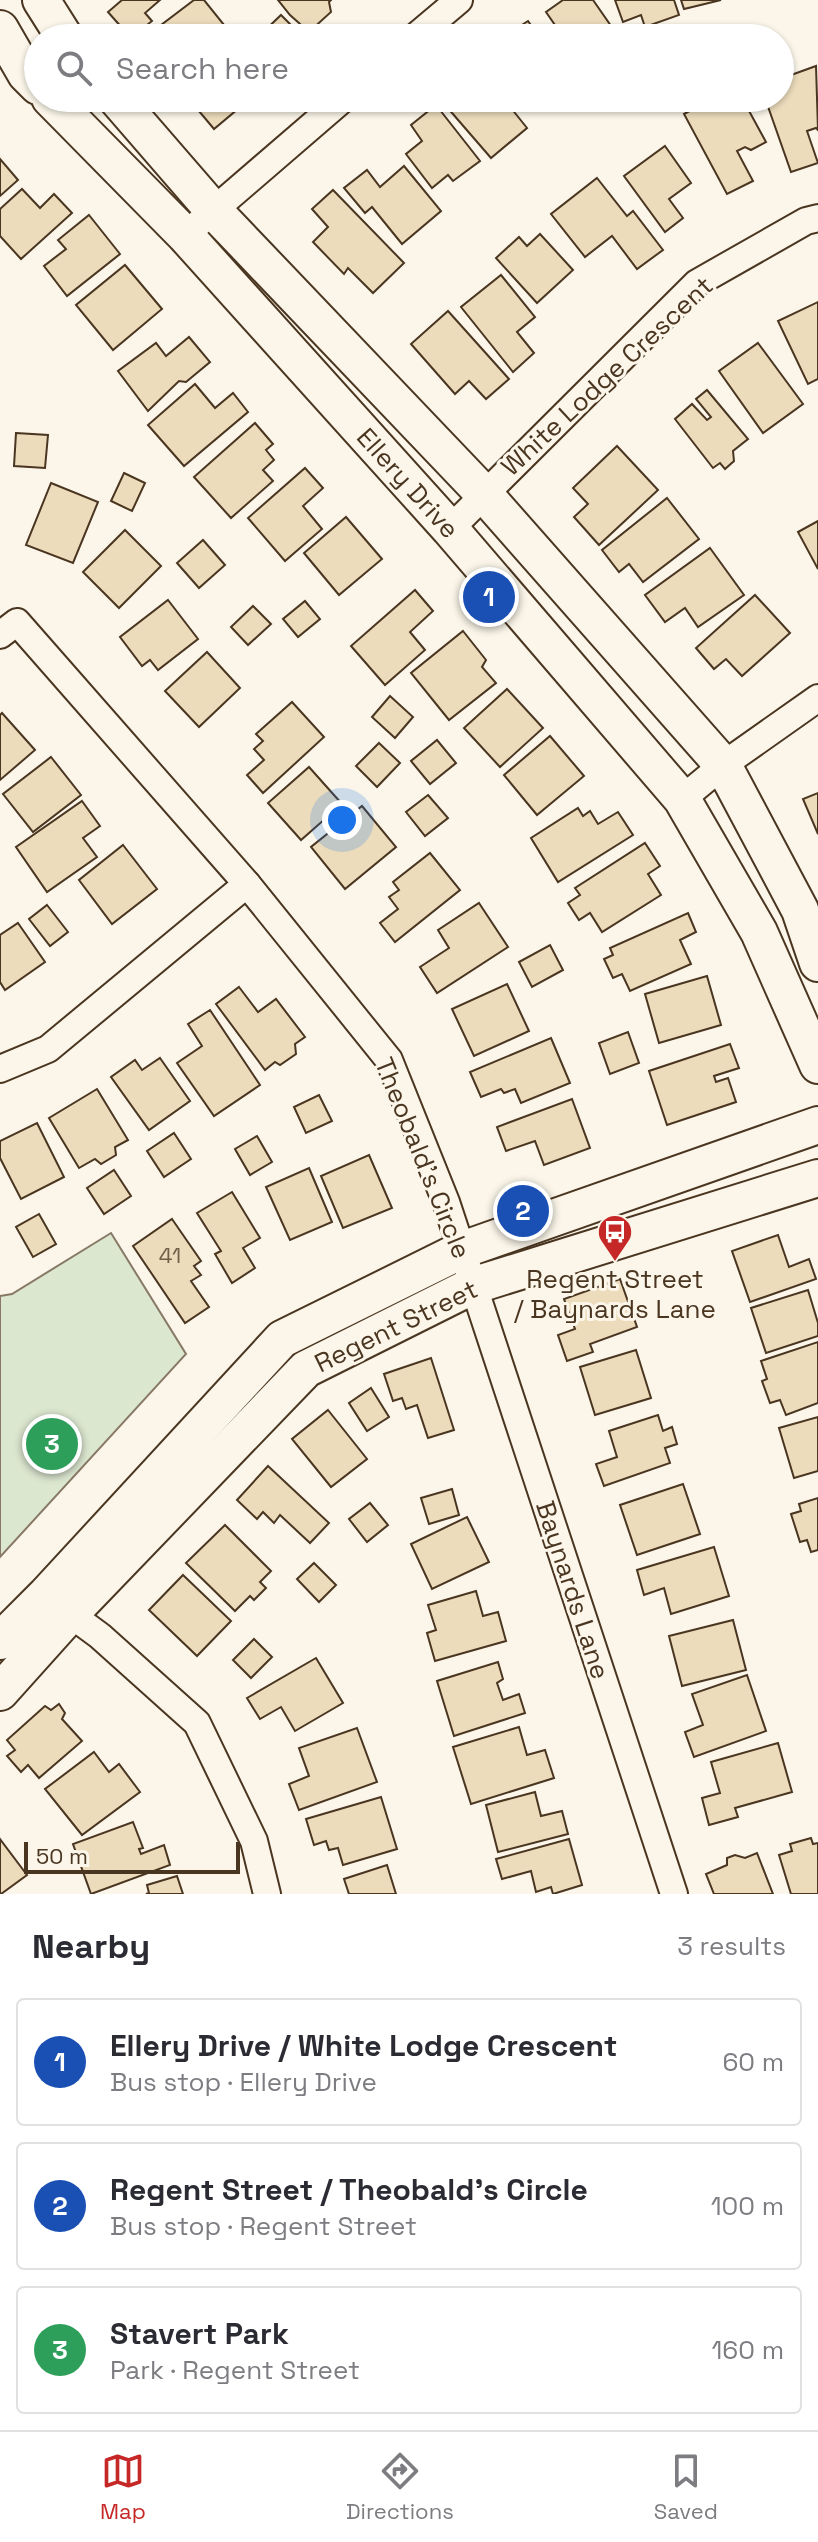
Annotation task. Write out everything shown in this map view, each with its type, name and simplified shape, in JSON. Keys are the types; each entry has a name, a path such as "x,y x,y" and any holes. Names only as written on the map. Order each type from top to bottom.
{"street":[{"path":"41,0 56,24"},
{"path":"431,24 459,0"},
{"path":"0,29 24,71"},
{"name":"Ellery Drive","path":"64,112 185,235 450,529 682,799 759,932 818,1065"},
{"name":"Ellery Drive","path":"128,112 213,210 484,494 723,765 800,910 818,963"},
{"path":"185,235 328,112"},
{"name":"White Lodge Crescent","path":"450,529 697,283 806,221 818,218"},
{"name":"Theobald's Circle","path":"0,635 17,622 247,884 389,1060 446,1202 472,1286"},
{"path":"682,799 723,765 818,698"},
{"path":"0,1069 48,1049 247,884"},
{"name":"Regent Street","path":"0,1692 58,1605 282,1339 462,1250 818,1125"},
{"name":"Regent Street","path":"0,1641 58,1605 306,1369 472,1286 818,1178"},
{"name":"Baynards Lane","path":"472,1286 674,1894"},
{"path":"58,1605 100,1636 197,1723 254,1841 267,1894"}],"green space":[{"path":"111,1233 186,1354 0,1557 0,1296 12,1294"}],"building":[{"path":"122,0 160,0 145,13 152,21 148,24 119,24 108,12"},
{"path":"194,0 204,0 223,24 162,24"},
{"path":"278,0 331,0 331,12 318,24 300,24"},
{"path":"563,0 593,0 610,24 554,24 546,12"},
{"path":"615,0 674,0 679,15 654,24 644,24 641,15 623,22"},
{"path":"681,0 721,0 684,9"},
{"path":"281,15 290,24 272,24"},
{"path":"816,66 818,130 807,131 818,163 791,172 770,112 794,112 794,74"},
{"path":"200,112 234,112 214,129"},
{"path":"427,112 442,112 480,161 453,181 448,175 432,188 406,154 422,141 411,125"},
{"path":"451,112 514,112 527,128 491,158"},
{"path":"750,112 766,142 751,150 745,147 737,151 753,181 727,194 684,114"},
{"path":"665,146 691,183 669,199 683,218 665,232 624,176"},
{"path":"0,159 18,180 0,196"},
{"path":"404,166 441,211 402,244 372,207 365,213 344,188 367,170 380,187"},
{"path":"597,178 627,216 633,211 663,250 637,269 612,236 585,257 551,214"},
{"path":"22,189 40,208 54,194 72,213 21,259 0,236 0,209"},
{"path":"333,190 404,263 373,293 348,268 344,274 313,242 328,227 312,209"},
{"path":"89,215 120,254 67,296 44,266 66,249 58,240"},
{"path":"540,234 573,270 537,303 496,258 519,237 527,246"},
{"path":"125,265 162,309 113,350 76,305"},
{"path":"501,275 535,317 517,332 534,353 513,372 461,307"},
{"path":"818,302 818,379 808,384 778,321"},
{"path":"448,311 509,379 486,399 469,381 455,394 411,344"},
{"path":"189,337 210,362 186,382 179,381 148,411 118,371 156,343 166,356"},
{"path":"758,343 803,404 763,433 719,371"},
{"path":"195,384 215,408 233,393 248,412 184,466 148,425"},
{"path":"707,390 748,439 733,451 734,461 725,469 720,463 713,468 675,419 692,404 707,420 711,417 696,399"},
{"path":"255,423 273,444 266,450 274,460 263,470 273,481 231,518 194,477"},
{"path":"16,433 48,435 45,468 14,466"},
{"path":"617,446 658,490 599,545 574,517 588,504 573,488"},
{"path":"305,468 323,488 303,506 322,529 285,561 248,518"},
{"path":"124,473 145,483 132,511 111,501"},
{"path":"51,483 98,502 73,563 26,545"},
{"path":"667,498 699,539 643,582 629,564 619,572 602,550"},
{"path":"346,517 382,559 339,595 304,553"},
{"path":"818,521 818,569 798,532"},
{"path":"125,530 161,566 119,608 83,572"},
{"path":"203,540 225,565 199,588 177,563"},
{"path":"710,548 744,595 698,627 685,608 665,622 645,595"},
{"path":"415,590 433,611 410,632 425,650 385,685 351,646"},
{"path":"755,595 790,633 742,676 726,659 714,669 696,648"},
{"path":"168,600 198,639 158,670 150,660 142,666 120,637"},
{"path":"305,601 320,619 298,637 283,619"},
{"path":"253,606 271,624 248,645 231,627"},
{"path":"463,631 486,660 482,667 496,683 449,720 411,673"},
{"path":"207,652 240,688 199,727 165,691"},
{"path":"507,689 543,728 500,767 464,728"},
{"path":"390,696 413,717 395,738 372,717"},
{"path":"292,702 324,737 263,793 247,775 264,760 254,749 263,741 256,734"},
{"path":"2,713 35,750 0,780 0,715"},
{"path":"550,736 584,776 537,815 504,775"},
{"path":"437,740 456,763 430,784 411,761"},
{"path":"379,743 400,763 377,787 356,766"},
{"path":"51,757 81,795 33,832 3,794"},
{"path":"309,767 342,804 301,840 268,803"},
{"path":"818,793 818,834 803,799"},
{"path":"428,795 448,818 425,836 406,812"},
{"path":"82,801 100,826 83,838 97,857 47,892 16,847"},
{"path":"362,806 396,847 345,889 311,847"},
{"path":"578,808 583,816 590,811 598,824 618,812 633,835 558,882 531,838"},
{"path":"645,843 660,866 648,874 661,895 602,932 590,913 579,920 568,903 580,895 575,888"},
{"path":"123,845 157,889 112,924 79,880"},
{"path":"430,853 460,890 395,942 380,923 398,909 389,897 399,890 393,882"},
{"path":"479,903 508,947 437,993 420,967 449,948 438,930"},
{"path":"47,905 68,932 50,946 29,919"},
{"path":"688,913 696,932 680,940 691,964 630,991 622,974 613,978 604,959 613,955 610,948"},
{"path":"18,923 45,962 5,990 0,982 0,935"},
{"path":"550,945 563,970 532,987 519,962"},
{"path":"707,976 721,1025 659,1043 645,994"},
{"path":"507,984 529,1031 474,1056 452,1009"},
{"path":"239,987 258,1012 276,999 305,1037 295,1044 296,1054 280,1065 275,1062 265,1070 216,1004"},
{"path":"210,1010 260,1085 214,1116 177,1063 202,1046 188,1024"},
{"path":"628,1032 639,1063 610,1074 599,1043"},
{"path":"551,1038 570,1083 521,1103 515,1089 504,1093 501,1089 481,1097 470,1072"},
{"path":"730,1044 739,1068 714,1076 716,1082 728,1078 736,1102 667,1125 649,1071"},
{"path":"160,1058 190,1101 149,1130 111,1077 135,1060 142,1070"},
{"path":"97,1089 128,1140 115,1147 116,1155 101,1164 95,1159 79,1168 49,1118"},
{"path":"319,1095 332,1121 306,1133 294,1107"},
{"path":"572,1099 590,1148 544,1165 535,1141 506,1151 497,1127"},
{"path":"37,1123 64,1177 21,1199 0,1158 0,1141"},
{"path":"174,1133 191,1159 164,1177 147,1151"},
{"path":"257,1136 272,1162 250,1175 235,1149"},
{"path":"369,1155 392,1208 343,1228 321,1176"},
{"path":"309,1168 332,1222 290,1240 266,1187"},
{"path":"114,1170 131,1196 104,1214 87,1188"},
{"path":"232,1192 260,1238 243,1248 255,1268 232,1283 215,1254 221,1251 197,1213"},
{"path":"39,1214 56,1244 33,1257 16,1227"},
{"path":"172,1219 201,1261 194,1266 201,1275 191,1281 209,1307 185,1323 133,1246"},
{"path":"778,1235 789,1267 809,1259 816,1279 750,1302 732,1251"},
{"path":"620,1279 637,1327 590,1344 593,1352 567,1361 558,1335 575,1329 564,1299"},
{"path":"808,1290 818,1323 818,1336 766,1353 751,1308"},
{"path":"818,1342 818,1403 786,1415 780,1400 770,1403 762,1381 767,1379 761,1361"},
{"path":"636,1350 651,1398 595,1415 580,1367"},
{"path":"431,1358 454,1430 428,1438 417,1405 406,1409 402,1398 393,1401 384,1374"},
{"path":"371,1388 389,1417 367,1431 349,1403"},
{"path":"328,1410 367,1459 331,1487 292,1439"},
{"path":"658,1415 663,1431 672,1427 677,1444 665,1448 670,1463 604,1486 596,1464 617,1457 609,1431"},
{"path":"818,1417 818,1471 794,1478 779,1428"},
{"path":"268,1466 329,1523 310,1543 280,1515 274,1523 263,1512 257,1519 237,1500"},
{"path":"683,1484 700,1534 637,1555 620,1505"},
{"path":"452,1489 459,1515 429,1524 421,1498"},
{"path":"818,1498 818,1550 811,1552 807,1540 800,1542 791,1514 801,1511 799,1504"},
{"path":"370,1503 388,1525 367,1542 349,1519"},
{"path":"467,1517 489,1562 432,1589 411,1544"},
{"path":"225,1525 271,1571 260,1582 266,1588 254,1600 250,1596 235,1611 186,1563"},
{"path":"714,1547 729,1596 671,1614 664,1588 644,1595 637,1570"},
{"path":"314,1563 336,1585 319,1602 297,1579"},
{"path":"183,1575 231,1621 197,1656 149,1610"},
{"path":"476,1591 483,1616 498,1612 506,1641 435,1661 427,1633 436,1630 428,1605"},
{"path":"733,1620 746,1670 682,1686 669,1636"},
{"path":"254,1639 272,1657 251,1678 233,1660"},
{"path":"316,1658 343,1703 295,1731 281,1707 260,1719 247,1698"},
{"path":"498,1662 503,1679 497,1683 503,1700 519,1694 525,1713 454,1736 437,1681"},
{"path":"747,1675 766,1731 694,1757 685,1732 703,1725 692,1694"},
{"path":"59,1704 65,1713 62,1719 82,1741 39,1778 28,1765 21,1772 7,1756 15,1750 7,1740 45,1706 51,1710"},
{"path":"519,1727 527,1755 545,1750 554,1778 471,1804 453,1747"},
{"path":"357,1728 377,1782 299,1810 289,1784 309,1776 299,1748"},
{"path":"778,1743 792,1792 735,1808 738,1817 709,1825 702,1798 720,1793 711,1762"},
{"path":"94,1752 109,1772 119,1764 140,1792 82,1835 45,1789"},
{"path":"535,1792 541,1816 562,1811 568,1834 498,1852 486,1805"},
{"path":"381,1797 397,1849 343,1865 338,1848 329,1850 326,1841 314,1845 306,1819"},
{"path":"133,1822 143,1848 139,1849 141,1854 164,1845 170,1865 91,1894 73,1844"},
{"path":"811,1838 813,1844 818,1843 818,1894 791,1894 779,1855 792,1851 790,1844"},
{"path":"0,1839 27,1875 1,1894 0,1894"},
{"path":"569,1839 582,1885 553,1894 551,1887 536,1892 531,1871 502,1879 496,1859"},
{"path":"757,1853 773,1894 714,1894 706,1874 727,1865 727,1858 735,1855 745,1858"},
{"path":"387,1865 396,1894 349,1894 344,1879"},
{"path":"177,1876 183,1894 146,1894 149,1893 147,1885"}],"place":[{"name":"Ellery Drive / White Lodge Crescent","path":"489,597"},
{"name":"Regent Street / Theobald's Circle","path":"523,1211"},
{"name":"Regent Street / Baynards Lane","path":"615,1263"},
{"name":"Stavert Park","path":"52,1444"}]}
